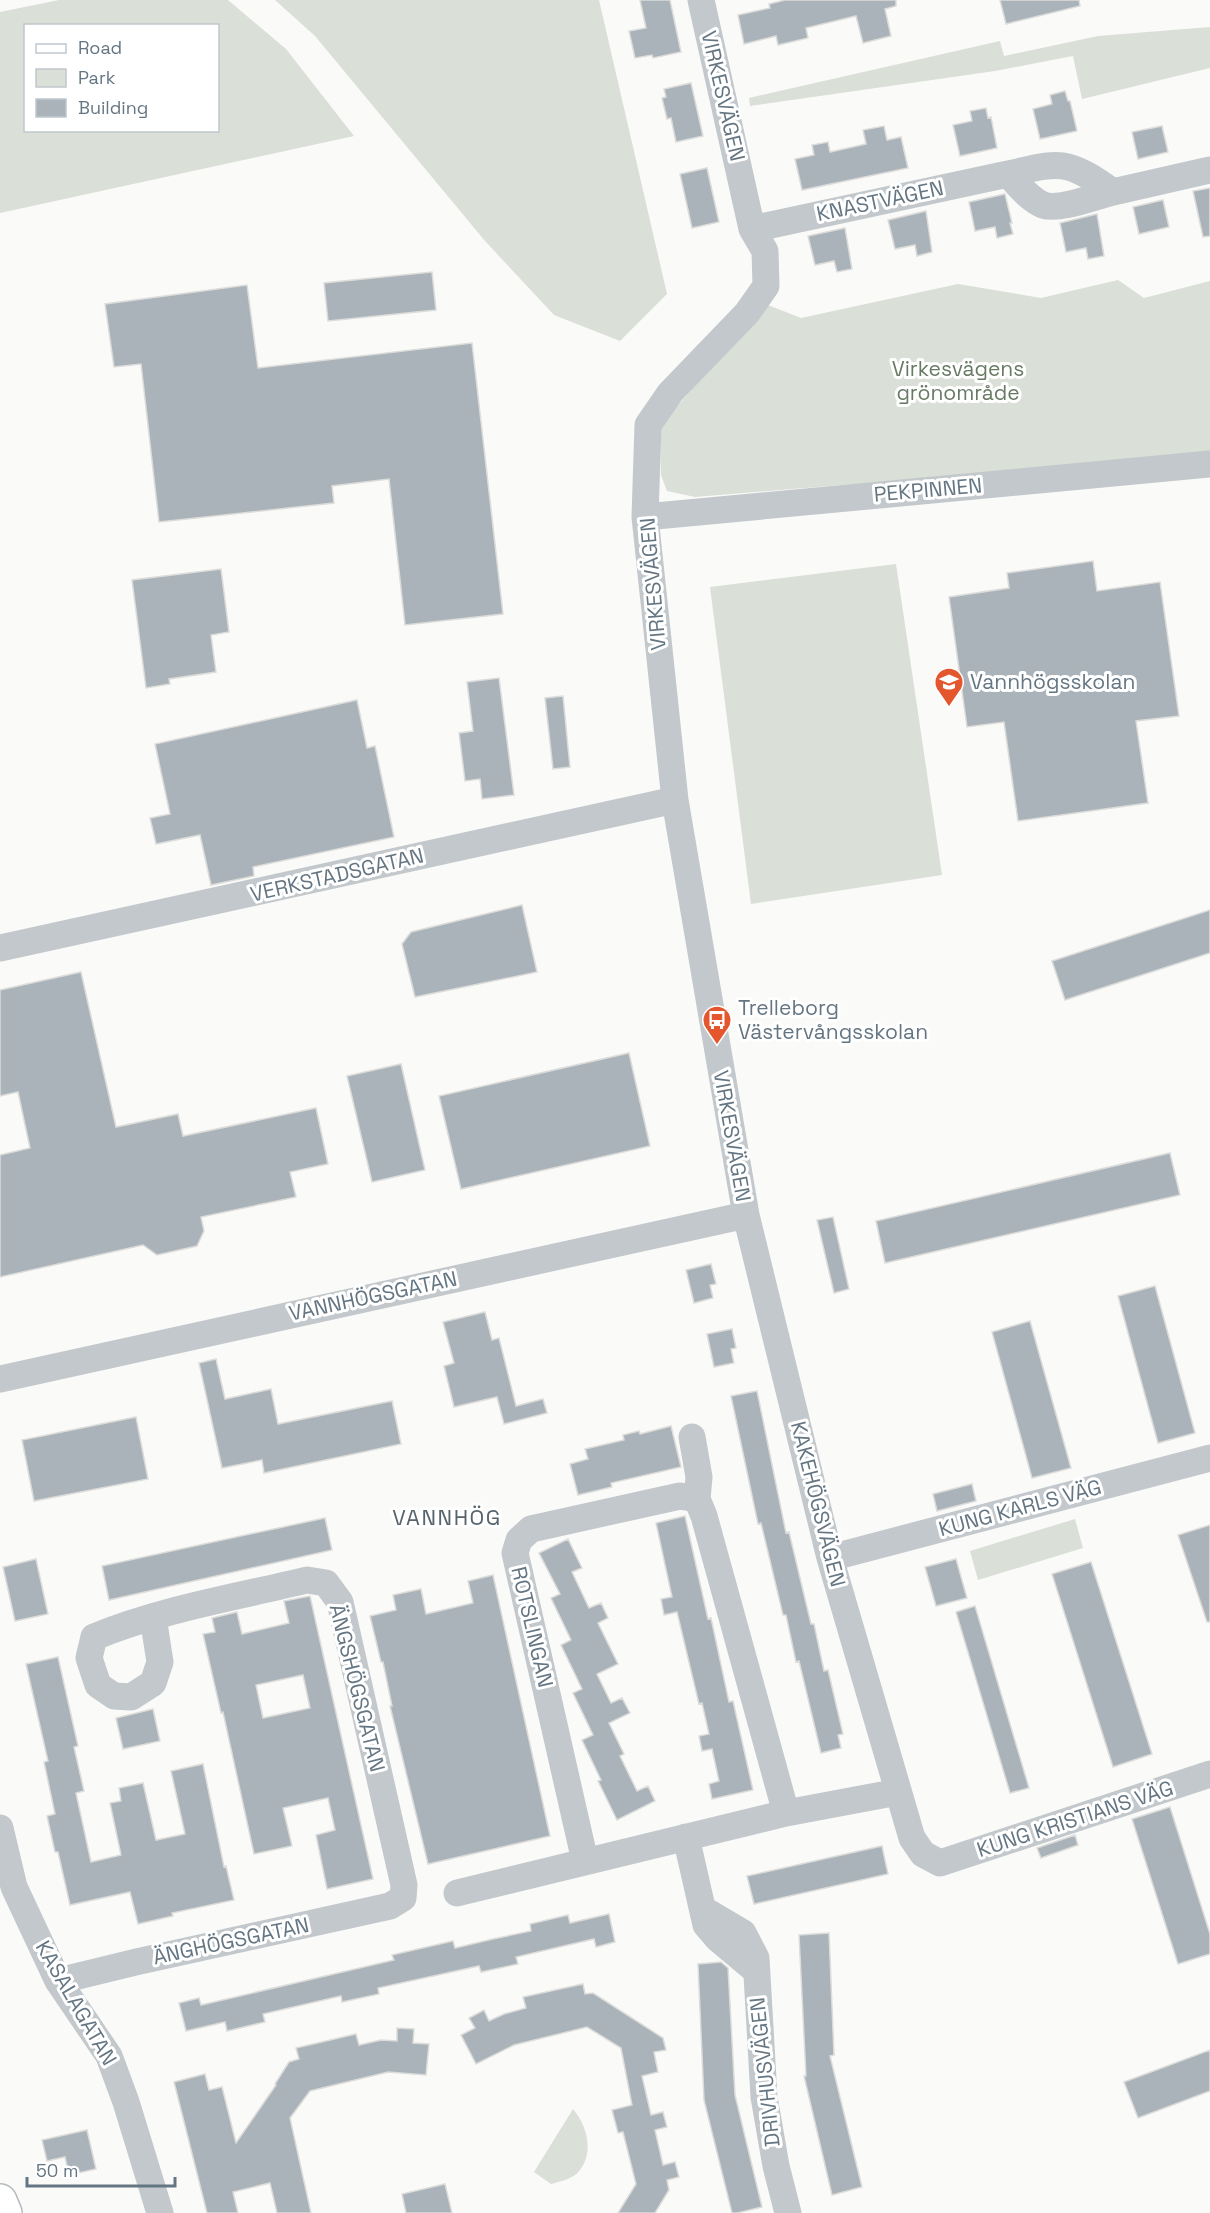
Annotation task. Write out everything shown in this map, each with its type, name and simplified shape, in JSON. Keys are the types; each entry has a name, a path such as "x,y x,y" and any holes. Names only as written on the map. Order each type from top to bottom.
{"main road":[{"path":"0,2201 5,2213"}],"street":[{"name":"VIRKESVÄGEN","path":"701,0 752,229 765,251 766,286 747,313 670,393 648,425 645,517 675,800 746,1215"},
{"name":"KNASTVÄGEN","path":"752,229 1050,167 1068,166 1096,180 1113,192"},
{"path":"1008,174 1030,197 1045,206 1063,205 1210,170"},
{"name":"PEKPINNEN","path":"645,517 1210,464"},
{"name":"VERKSTADSGATAN","path":"0,948 675,800"},
{"name":"VANNHÖGSGATAN","path":"0,1379 746,1215"},
{"name":"KAKEHÖGSVÄGEN","path":"746,1215 830,1558 898,1792 912,1838 923,1854 940,1863"},
{"path":"692,1437 699,1477 697,1499 704,1516 786,1813"},
{"name":"KUNG KARLS VÄG","path":"830,1558 1210,1458"},
{"name":"ROTSLINGAN","path":"585,1862 515,1553 519,1540 531,1529 680,1496 697,1499"},
{"name":"ÄNGSHÖGSGATAN","path":"153,1617 308,1580 326,1583 340,1602 404,1885 403,1898"},
{"name":"KUNG KRISTIANS VÄG","path":"940,1863 1210,1774"},
{"path":"457,1893 786,1813 898,1792"},
{"name":"KASALAGATAN","path":"0,1828 14,1887 58,1981 109,2056 126,2102 160,2213"},
{"name":"DRIVHUSVÄGEN","path":"686,1837 704,1910 743,1933 756,1958 764,2097 786,2211"},
{"name":"ÄNGHÖGSGATAN","path":"58,1981 390,1906 403,1898"}],"green space":[{"path":"59,0 228,0 286,49 354,136 0,213 0,12"},
{"path":"275,0 599,0 667,294 620,341 554,315 485,241 315,36"},
{"path":"1210,27 1210,68 1082,99 1073,56 995,71 750,106 749,98 1000,41 1004,56 1098,36"},
{"name":"Virkesvägens grönområde","path":"1118,280 1144,298 1210,281 1210,455 695,497 667,491 661,475 660,425 768,305 801,318 958,284 1041,298"},
{"path":"896,564 942,875 751,904 710,587"},
{"path":"1075,1519 1083,1548 978,1580 970,1551"},
{"path":"573,2109 585,2131 587,2155 580,2170 574,2176 551,2184 534,2172"}],"building":[{"path":"640,0 670,0 681,52 653,58 652,55 635,58 629,31 646,28"},
{"path":"785,0 896,0 896,6 885,9 891,36 863,43 856,16 806,28 808,38 778,45 776,36 744,44 738,15 770,8 769,4"},
{"path":"1000,0 1079,0 1080,6 1006,24"},
{"path":"691,83 703,136 676,142 671,118 667,119 662,98 666,97 664,89"},
{"path":"1065,91 1070,101 1077,131 1040,139 1033,109 1052,104 1050,95"},
{"path":"986,108 988,118 991,117 997,148 960,156 953,125 972,121 970,111"},
{"path":"884,126 887,140 901,137 908,168 802,190 795,159 814,155 812,145 828,142 830,152 866,144 863,130"},
{"path":"1162,126 1168,152 1138,159 1132,132"},
{"path":"707,168 719,222 692,228 680,174"},
{"path":"1210,188 1210,236 1203,237 1193,191"},
{"path":"1005,194 1013,234 997,238 995,227 975,231 969,202"},
{"path":"1163,200 1169,227 1139,234 1133,207"},
{"path":"926,211 932,252 917,256 915,245 895,249 888,220"},
{"path":"1097,214 1104,256 1088,259 1086,248 1066,252 1060,223"},
{"path":"845,228 852,269 837,272 834,261 815,265 808,236"},
{"path":"432,272 436,310 328,321 324,283"},
{"path":"247,285 258,368 472,343 503,614 405,625 389,479 332,486 334,503 159,522 141,364 114,367 105,304"},
{"path":"1093,561 1097,591 1160,582 1179,716 1136,721 1148,803 1018,821 1004,722 967,727 949,597 1009,588 1007,573"},
{"path":"221,569 229,632 211,635 216,672 169,679 170,684 146,688 132,580"},
{"path":"499,678 514,795 482,799 480,779 465,781 459,733 473,731 467,682"},
{"path":"563,696 570,767 553,769 545,698"},
{"path":"357,700 367,748 375,746 394,837 253,867 254,876 211,885 200,835 156,844 150,818 170,814 155,744"},
{"path":"522,905 537,972 415,997 402,944 411,932"},
{"path":"1210,910 1210,953 1065,1000 1052,961"},
{"path":"81,972 116,1127 178,1114 183,1136 316,1108 328,1164 290,1172 296,1197 201,1217 204,1231 197,1246 157,1255 143,1245 0,1277 0,1155 30,1148 18,1092 0,1096 0,990"},
{"path":"629,1053 650,1146 461,1189 439,1096"},
{"path":"401,1064 425,1170 372,1182 347,1076"},
{"path":"1170,1153 1180,1195 885,1263 876,1221"},
{"path":"833,1217 849,1289 834,1293 817,1220"},
{"path":"711,1264 716,1284 710,1285 713,1298 694,1303 686,1270"},
{"path":"1155,1286 1195,1433 1158,1443 1118,1296"},
{"path":"485,1312 492,1340 499,1338 516,1406 543,1399 547,1413 504,1424 497,1397 454,1407 444,1366 454,1363 443,1322"},
{"path":"1030,1321 1071,1468 1032,1478 992,1332"},
{"path":"732,1329 736,1348 731,1349 734,1363 714,1367 707,1334"},
{"path":"216,1359 225,1399 271,1389 278,1424 392,1401 401,1444 264,1473 262,1460 222,1468 199,1363"},
{"path":"757,1391 786,1533 789,1532 811,1624 814,1624 824,1671 828,1670 843,1734 838,1735 841,1748 821,1753 799,1661 796,1662 786,1615 783,1615 761,1523 758,1524 731,1396"},
{"path":"136,1417 148,1479 34,1501 22,1440"},
{"path":"671,1426 681,1467 611,1483 612,1487 578,1495 570,1464 588,1459 585,1449 624,1440 623,1435 639,1431 640,1434"},
{"path":"972,1484 976,1501 937,1511 933,1494"},
{"path":"685,1516 708,1619 711,1618 729,1702 733,1701 753,1790 712,1799 709,1784 719,1781 712,1749 702,1751 699,1736 709,1734 702,1703 699,1704 677,1612 664,1615 661,1599 672,1597 656,1523"},
{"path":"325,1518 332,1550 109,1600 102,1566"},
{"path":"1210,1525 1210,1622 1207,1622 1178,1535"},
{"path":"568,1539 582,1568 572,1572 589,1608 601,1603 608,1618 598,1623 618,1664 597,1674 611,1703 622,1698 630,1713 609,1723 624,1754 620,1756 637,1791 648,1786 655,1801 617,1820 582,1740 593,1735 573,1693 582,1689 561,1645 571,1640 551,1598 560,1594 539,1553"},
{"path":"36,1559 48,1614 15,1621 3,1567"},
{"path":"956,1559 967,1598 936,1606 925,1567"},
{"path":"1091,1562 1152,1754 1113,1767 1052,1574"},
{"path":"493,1575 550,1836 428,1864 390,1706 392,1706 383,1662 381,1662 370,1616 396,1610 393,1595 421,1589 426,1614 473,1603 468,1581"},
{"path":"310,1596 373,1879 327,1889 316,1835 335,1830 328,1798 283,1808 292,1846 254,1854 223,1712 221,1713 203,1634 215,1632 212,1618 237,1612 242,1634 289,1623 284,1601","holes":["303,1675 310,1708 263,1718 256,1685"]},
{"path":"975,1606 1029,1788 1010,1793 956,1612"},
{"path":"58,1657 78,1746 74,1747 84,1791 76,1793 91,1862 121,1855 110,1803 121,1801 119,1788 143,1783 156,1840 185,1834 171,1771 203,1764 224,1867 226,1866 234,1900 172,1913 173,1916 138,1924 130,1892 70,1905 47,1816 55,1814 44,1762 48,1761 26,1664"},
{"path":"153,1709 160,1741 123,1749 116,1718"},
{"path":"1170,1807 1210,1934 1210,1954 1178,1964 1132,1819"},
{"path":"1075,1835 1078,1845 1041,1858 1037,1848"},
{"path":"882,1846 888,1874 754,1904 747,1876"},
{"path":"609,1914 615,1942 596,1947 594,1939 516,1957 518,1964 481,1972 479,1966 378,1988 379,1994 342,2002 341,1996 263,2014 265,2022 227,2031 225,2022 186,2031 179,2003 199,1998 201,2005 394,1960 392,1955 453,1941 455,1948 531,1931 530,1924 568,1915 570,1923"},
{"path":"829,1933 834,2055 830,2056 862,2187 832,2195 804,2076 806,2076 799,1935"},
{"path":"721,1962 728,1968 735,2095 762,2207 737,2213 732,2213 704,2100 698,1964"},
{"path":"583,1984 585,1994 593,1993 663,2038 666,2050 654,2052 658,2072 642,2076 651,2115 663,2112 667,2127 655,2130 663,2165 675,2162 679,2177 667,2180 669,2190 655,2213 618,2213 636,2184 623,2132 618,2133 612,2110 632,2105 621,2048 587,2027 514,2045 476,2064 461,2035 475,2028 469,2018 484,2010 489,2021 526,2008 523,1997"},
{"path":"397,2028 414,2029 413,2043 429,2044 426,2075 388,2072 310,2091 290,2118 311,2213 277,2213 270,2183 233,2192 238,2213 207,2213 174,2082 205,2074 209,2090 222,2087 236,2143 289,2062 299,2059 296,2048 356,2034 359,2045 381,2040 397,2041"},
{"path":"1210,2050 1210,2091 1138,2118 1124,2082"},
{"path":"87,2130 96,2169 69,2175 65,2157 47,2161 42,2140"},
{"path":"445,2184 452,2213 406,2213 402,2194"}],"place":[{"name":"Vannhögsskolan","path":"949,708"},
{"name":"Trelleborg Västervångsskolan","path":"717,1046"}],"district":[{"name":"VANNHÖG","path":"447,1517"}]}
